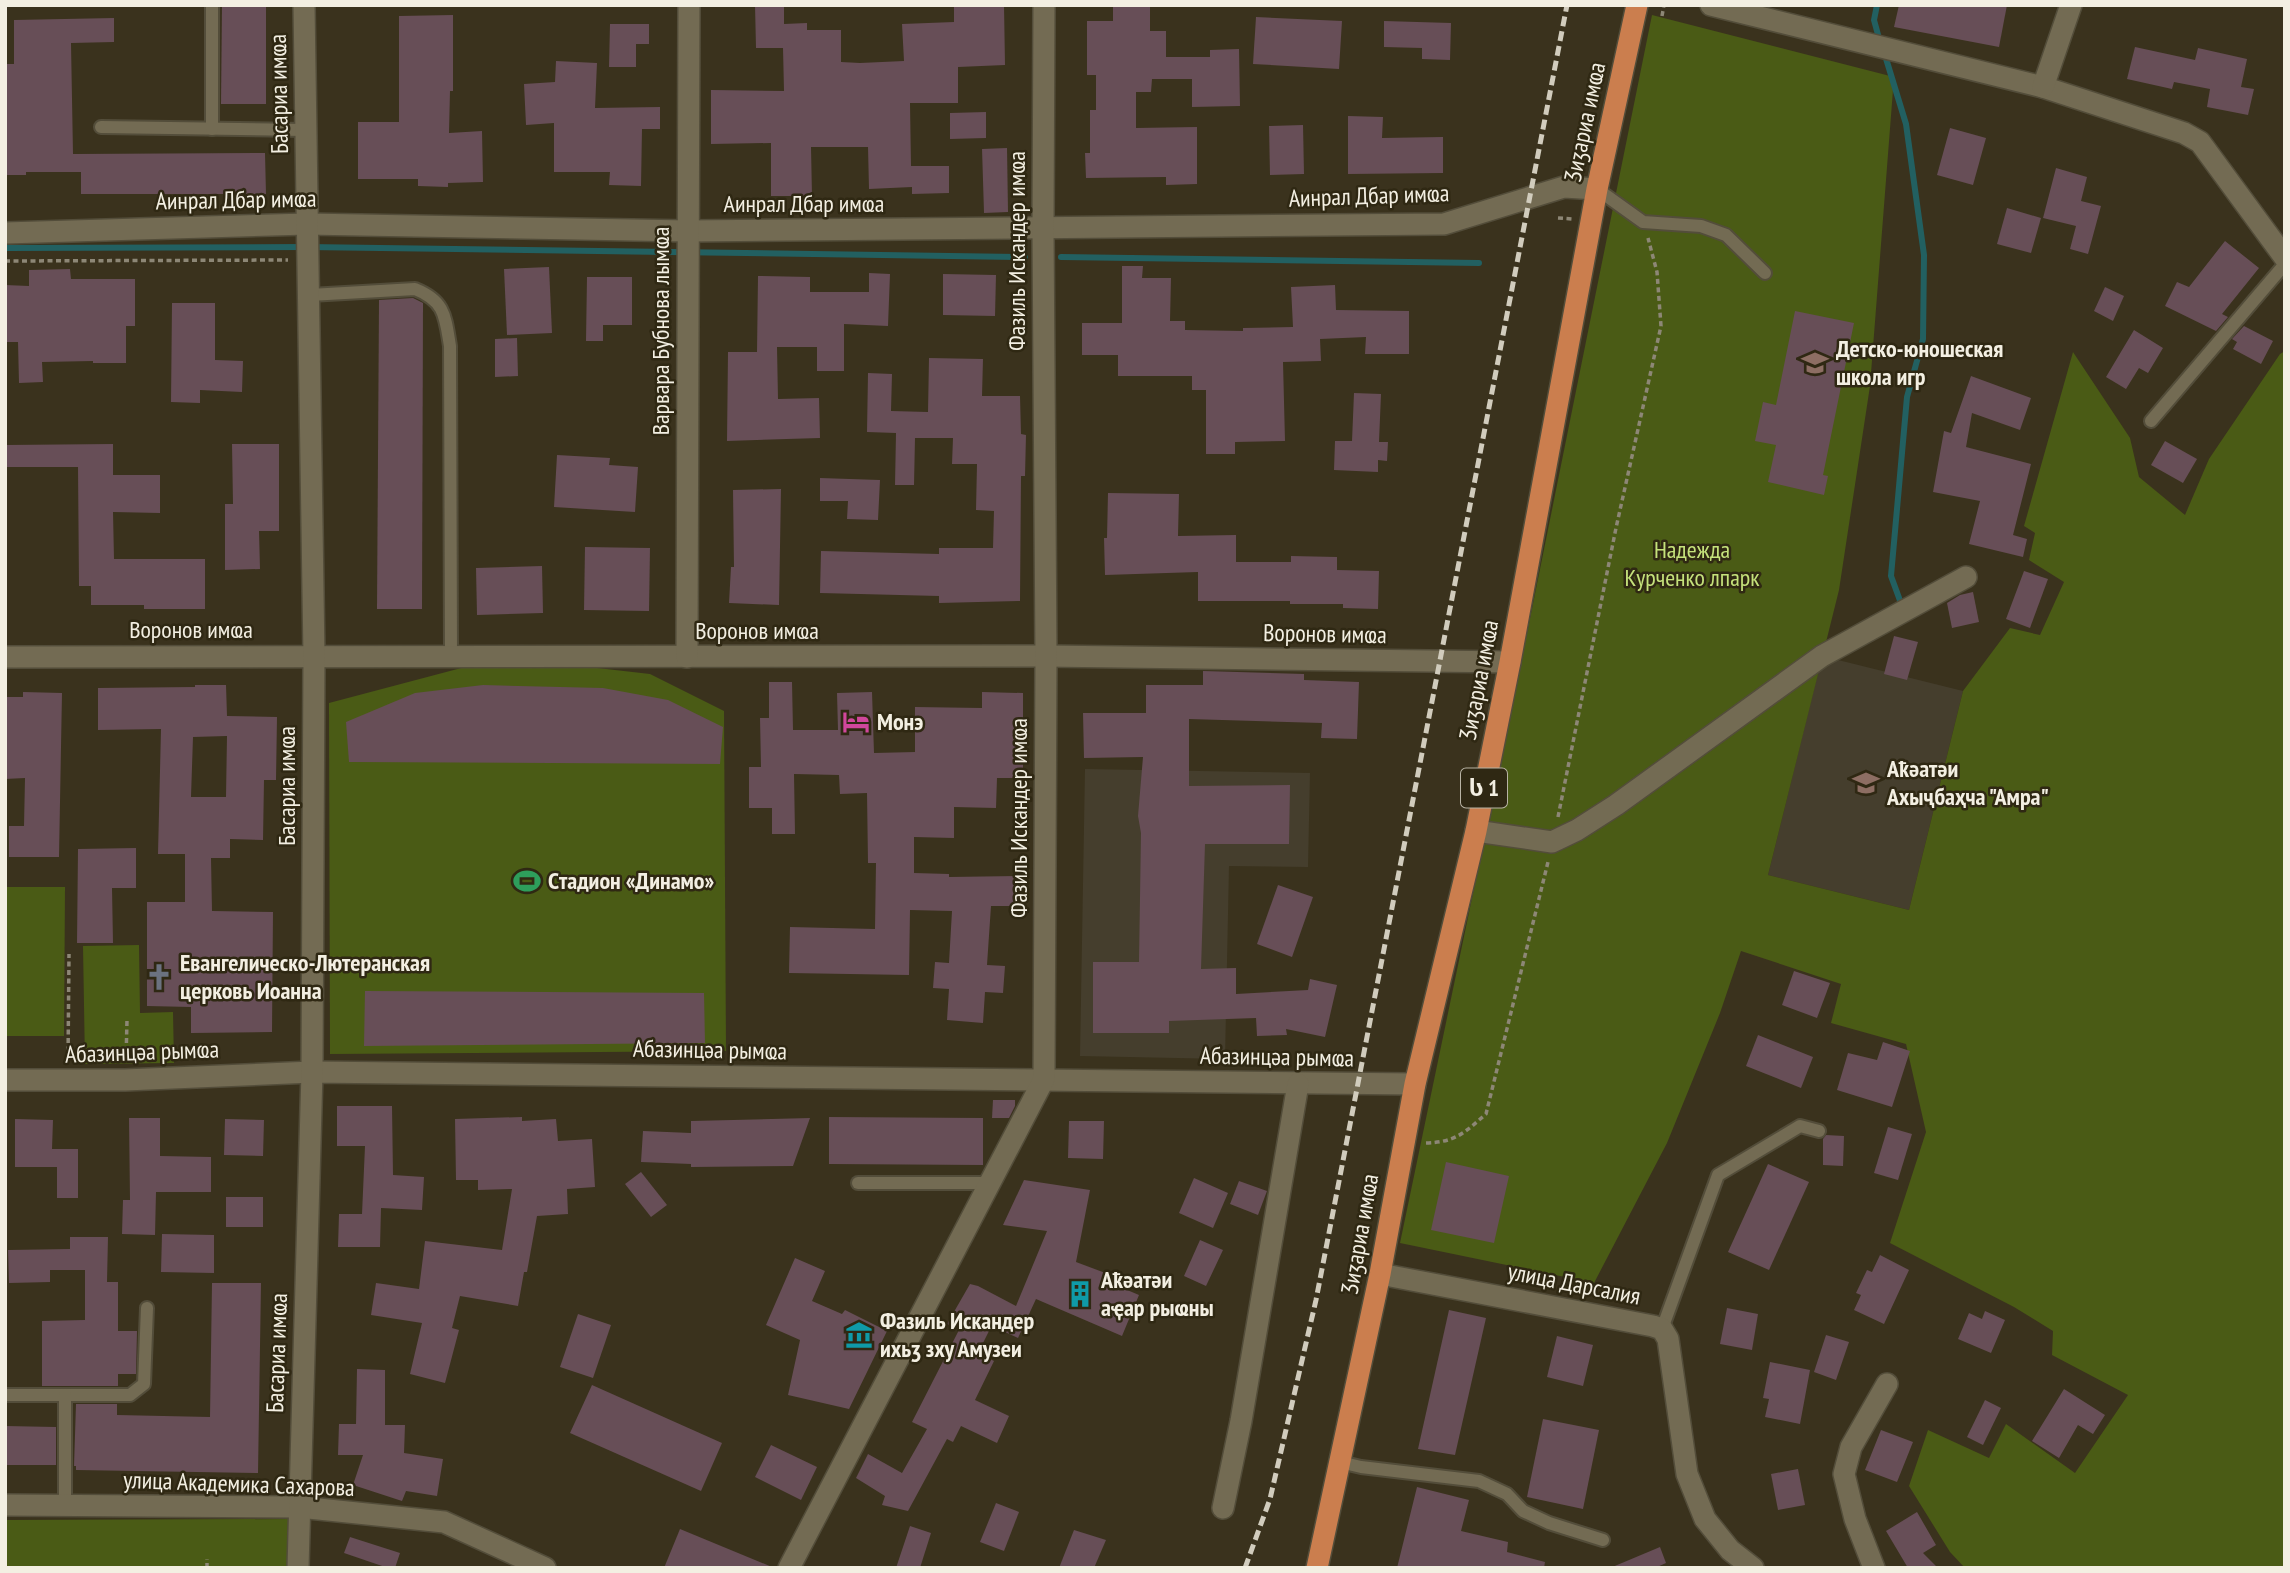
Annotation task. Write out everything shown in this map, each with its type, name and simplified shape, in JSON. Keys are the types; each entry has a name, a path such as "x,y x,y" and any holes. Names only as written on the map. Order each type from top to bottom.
{"highway":[{"name":"Ӡиӡариа имҩа","path":"1317,1568 1380,1274 1415,1084 1476,831 1510,662 1597,189 1637,5"}],"street":[{"name":"Басариа имҩа","path":"299,1568 312,1072 314,656 304,5"},
{"name":"Варвара Бубнова лымҩа","path":"687,657 688,5"},
{"name":"Фазиль Искандер имҩа","path":"789,1568 1044,1079 1044,5"},
{"path":"1712,5 2043,87 2184,133 2200,142 2285,258"},
{"path":"2043,87 2071,5"},
{"name":"Аинрал Дбар имҩа","path":"5,233 307,224 688,231 1444,223 1564,187 1597,189"},
{"path":"1476,831 1552,842 1577,830 1616,805 1822,656 1966,577"},
{"name":"Воронов имҩа","path":"5,657 1046,656 1510,662"},
{"name":"Абазинцәа рымҩа","path":"5,1080 125,1080 312,1072 1415,1084"},
{"path":"1223,1508 1241,1421 1298,1084"},
{"name":"улица Дарсалия","path":"1380,1274 1662,1329 1668,1339 1687,1474 1705,1519 1730,1550 1752,1568"},
{"path":"1874,1568 1855,1519 1844,1474 1851,1447 1886,1384"},
{"name":"улица Академика Сахарова","path":"5,1505 299,1507 444,1522 545,1568"}],"lane":[{"path":"212,5 212,129"},
{"path":"101,127 305,130"},
{"path":"1597,189 1643,222 1701,226 1726,236 1765,273"},
{"path":"2151,421 2285,264"},
{"path":"310,295 415,289 430,295 444,311 450,346 451,655"},
{"path":"1662,1329 1718,1175 1800,1126 1819,1131"},
{"path":"858,1183 990,1182"},
{"path":"5,1395 130,1395 144,1384 147,1308"},
{"path":"65,1395 65,1506"},
{"path":"1340,1462 1361,1467 1479,1481 1507,1494 1523,1511 1549,1523 1603,1540"}],"path":[{"path":"1662,16 1664,5"},
{"path":"1403,1143 1444,1143 1461,1135 1486,1114 1552,842 1616,528 1661,326 1657,272 1643,222"},
{"path":"5,261 308,260"},
{"path":"68,1080 69,954"},
{"path":"125,1080 127,1020"},
{"path":"207,1559 207,1568"}],"shaded area":[{"name":"Аҟәатәи Ахыҷбаҳча \"Амра\"","path":"1822,656 1963,691 1909,910 1768,875"},
{"path":"1085,769 1310,773 1308,867 1229,866 1225,1059 1080,1056"}],"green space":[{"name":"Надежда Курченко лпарк","path":"1652,15 1894,77 1870,386 1839,590 1768,875 1909,910 1963,691 2010,628 2040,635 2064,582 2029,560 2035,533 2024,526 2073,352 2130,438 2139,477 2185,515 2209,459 2280,354 2285,351 2285,1568 1965,1568 1950,1552 1909,1486 1928,1430 1989,1458 2006,1424 2075,1473 2128,1395 2052,1355 2053,1331 2014,1307 1890,1243 1926,1132 1906,1044 1831,1023 1841,984 1741,951 1720,1013 1667,1143 1594,1283 1400,1243"},
{"name":"Cтадион «Динамо»","path":"580,666 650,674 724,711 726,1051 330,1054 329,703 465,667"},
{"path":"5,887 65,887 64,1036 5,1036"},
{"path":"139,945 140,1013 173,1012 174,1063 85,1064 83,946"},
{"path":"290,1519 289,1568 5,1568 5,1520"}],"building":[{"path":"222,5 266,5 266,104 221,104"},
{"path":"755,5 784,5 784,24 807,23 807,30 841,30 841,62 860,63 904,61 902,24 954,22 954,5 1004,5 1005,65 958,67 958,103 910,103 911,166 949,166 949,193 912,194 912,187 869,189 868,147 811,147 812,196 771,196 771,143 711,144 711,90 784,91 783,48 756,48"},
{"path":"1113,5 1150,5 1150,31 1166,31 1166,57 1210,57 1210,50 1239,49 1240,106 1192,107 1192,79 1152,79 1151,92 1136,92 1136,128 1197,127 1197,184 1166,185 1166,177 1086,178 1085,153 1090,153 1090,110 1096,110 1096,75 1087,75 1087,21 1113,21"},
{"path":"1899,5 2007,5 1999,47 1894,27"},
{"path":"453,15 453,91 450,91 449,133 482,131 483,182 448,183 448,187 418,186 418,179 358,179 358,122 399,122 399,16"},
{"path":"1256,17 1342,21 1339,69 1253,64"},
{"path":"114,18 114,42 71,43 73,154 265,153 266,194 81,194 81,172 26,172 26,175 5,175 5,64 14,64 14,20"},
{"path":"1384,21 1451,23 1450,60 1422,59 1422,48 1384,47"},
{"path":"610,24 649,24 649,44 636,44 636,67 609,67"},
{"path":"2135,47 2195,60 2198,48 2247,59 2241,87 2254,89 2248,115 2207,107 2210,89 2174,82 2172,89 2127,79"},
{"path":"556,61 597,63 595,108 660,107 660,129 642,129 641,186 609,185 610,172 554,172 554,123 526,125 524,84 555,82"},
{"path":"986,112 986,138 950,139 950,113"},
{"path":"1348,116 1383,117 1382,138 1443,137 1443,173 1348,174"},
{"path":"1303,125 1304,174 1270,175 1269,126"},
{"path":"1950,128 1986,138 1973,185 1937,175"},
{"path":"1007,148 1008,212 984,213 982,149"},
{"path":"2056,168 2087,177 2081,201 2101,206 2088,254 2070,249 2076,226 2043,218"},
{"path":"2007,208 2041,218 2031,253 1997,244"},
{"path":"2225,241 2259,268 2222,314 2228,317 2216,331 2165,306 2177,282 2189,287"},
{"path":"1122,266 1143,266 1142,278 1171,278 1170,321 1185,321 1185,330 1243,331 1243,328 1293,327 1291,287 1335,285 1336,310 1409,311 1409,354 1365,354 1366,337 1320,339 1321,361 1283,362 1285,441 1235,442 1235,454 1206,454 1206,390 1192,390 1192,376 1118,376 1118,355 1082,355 1082,323 1122,323"},
{"path":"549,267 552,333 507,335 504,269"},
{"path":"70,269 71,279 135,279 135,326 126,326 126,363 42,362 43,382 19,383 18,342 5,342 5,285 29,286 29,270"},
{"path":"869,273 890,274 888,326 844,324 844,371 817,371 817,347 777,347 778,399 819,398 820,438 727,441 728,352 757,352 758,276 810,277 810,292 869,292"},
{"path":"943,274 996,275 995,316 943,315"},
{"path":"587,277 632,277 632,325 603,325 603,341 586,341"},
{"path":"2105,287 2124,296 2113,321 2094,311"},
{"path":"413,298 423,303 422,609 377,609 379,300"},
{"path":"172,303 215,303 215,360 243,361 242,392 200,390 200,403 171,402"},
{"name":"Детско-юношеская школа игр","path":"1795,311 1854,323 1823,475 1828,476 1824,495 1768,482 1776,445 1755,441 1763,402 1776,405"},
{"path":"2244,326 2273,341 2261,364 2233,349 2237,342 2232,339"},
{"path":"2134,330 2163,348 2148,373 2139,368 2126,389 2106,377"},
{"path":"517,338 518,376 495,377 495,339"},
{"path":"929,358 983,359 982,396 1020,396 1021,434 1026,435 1025,476 1021,476 1020,601 939,603 939,596 820,593 821,551 939,554 939,548 993,548 994,511 976,510 977,464 952,464 953,438 915,438 914,485 895,485 896,433 867,432 868,373 892,374 891,411 928,412"},
{"path":"1971,376 2031,398 2020,430 1972,413 1966,447 2031,464 2013,535 2027,539 2023,557 1969,544 1980,501 1933,492 1944,431 1951,433"},
{"path":"1354,393 1381,394 1379,442 1388,442 1387,461 1378,460 1378,472 1334,470 1335,441 1352,441"},
{"path":"2165,441 2197,459 2183,483 2151,465"},
{"path":"113,444 113,475 160,475 160,513 113,512 114,559 205,559 205,609 144,609 144,605 91,605 91,586 79,586 78,467 5,467 5,445"},
{"path":"232,444 279,444 279,531 259,531 260,569 225,570 225,504 233,504"},
{"path":"557,455 610,458 609,465 638,467 635,512 554,507"},
{"path":"820,478 880,480 878,520 847,519 848,501 820,501"},
{"path":"781,489 779,605 729,603 731,567 734,567 733,490"},
{"path":"1108,493 1179,494 1178,536 1236,535 1236,562 1291,562 1291,556 1337,557 1337,570 1379,571 1378,609 1343,608 1343,604 1290,604 1290,601 1198,601 1198,572 1105,575 1104,538 1107,538"},
{"path":"585,547 650,548 649,611 584,610"},
{"path":"542,566 543,613 477,615 476,568"},
{"path":"2024,571 2048,579 2030,628 2006,619"},
{"path":"1973,592 1979,622 1952,628 1947,603 1960,595"},
{"path":"1894,636 1918,642 1907,680 1884,674"},
{"path":"1203,671 1304,674 1304,680 1359,682 1357,739 1321,738 1322,723 1189,719 1189,786 1290,785 1289,844 1205,844 1201,969 1236,968 1236,994 1308,990 1310,979 1337,985 1325,1037 1286,1029 1287,1035 1257,1036 1256,1018 1169,1021 1169,1033 1093,1033 1093,962 1139,962 1141,833 1138,816 1143,757 1084,758 1083,713 1146,713 1146,685 1203,685"},
{"path":"769,682 792,682 793,730 838,730 837,693 872,692 874,753 915,752 915,707 982,708 982,692 1023,693 1023,778 997,778 996,808 954,807 954,838 914,837 914,873 949,874 949,877 1017,876 1018,906 991,906 987,965 1005,966 1003,993 985,992 983,1023 947,1020 949,989 933,988 935,962 949,963 952,911 910,910 909,975 789,973 790,927 875,929 876,863 868,863 867,793 840,794 839,775 794,774 795,834 772,834 772,808 749,808 749,767 761,767 760,718 769,718"},
{"path":"226,685 227,716 277,717 276,780 264,780 263,840 230,839 230,858 211,858 212,911 273,912 272,1032 191,1033 191,1007 147,1006 147,902 185,902 185,854 158,854 161,729 98,730 98,688","holes":["227,736 226,797 191,797 193,737"]},
{"path":"483,685 603,688 668,700 723,727 720,764 349,762 346,722 415,693"},
{"path":"23,692 62,693 59,857 9,857 9,826 24,826 25,778 5,779 5,697 23,697"},
{"path":"136,848 136,888 112,888 113,943 77,943 78,849"},
{"path":"1278,885 1313,897 1292,957 1257,944"},
{"path":"1794,971 1830,983 1817,1018 1782,1005"},
{"path":"365,991 704,993 705,1043 364,1046"},
{"path":"1758,1035 1813,1057 1801,1088 1746,1066"},
{"path":"1883,1042 1910,1051 1892,1107 1837,1090 1848,1053 1877,1060"},
{"path":"993,1100 1015,1100 1009,1118 992,1118"},
{"path":"337,1106 392,1106 393,1175 424,1177 422,1210 381,1208 380,1247 338,1247 339,1214 362,1214 365,1146 337,1146"},
{"path":"522,1117 522,1121 556,1119 558,1141 592,1139 595,1187 567,1189 568,1214 537,1216 518,1306 460,1296 452,1328 459,1330 445,1383 410,1374 422,1323 371,1315 376,1283 419,1289 425,1241 502,1250 512,1189 478,1190 478,1180 456,1180 455,1119"},
{"path":"829,1117 983,1118 983,1165 829,1164"},
{"path":"129,1118 160,1118 160,1156 211,1157 211,1192 156,1192 155,1235 122,1234 123,1200 130,1200"},
{"path":"810,1118 793,1166 691,1167 691,1164 641,1162 643,1131 691,1133 691,1121"},
{"path":"15,1119 53,1120 52,1149 78,1149 78,1198 57,1198 57,1167 15,1167"},
{"path":"225,1119 264,1120 263,1156 224,1155"},
{"path":"1069,1121 1104,1121 1103,1159 1068,1158"},
{"path":"1888,1127 1912,1134 1898,1180 1874,1173"},
{"path":"1826,1135 1844,1136 1843,1166 1823,1165 1823,1139"},
{"path":"1446,1162 1509,1176 1494,1243 1431,1230"},
{"path":"1768,1164 1809,1182 1769,1270 1728,1252"},
{"path":"641,1172 667,1205 651,1217 625,1184"},
{"path":"1194,1178 1228,1193 1213,1228 1179,1213"},
{"path":"1024,1180 1090,1190 1076,1262 1116,1277 1113,1284 1139,1295 1122,1336 1036,1299 1018,1338 1005,1332 1007,1325 995,1319 978,1353 994,1361 975,1400 1009,1416 997,1443 961,1426 953,1442 947,1439 908,1511 882,1505 885,1496 856,1478 868,1454 902,1473 927,1429 912,1422 959,1330 947,1324 970,1284 1016,1306 1047,1231 1003,1225"},
{"path":"1239,1181 1267,1191 1258,1215 1230,1204"},
{"path":"226,1197 263,1197 263,1227 226,1227"},
{"path":"162,1234 214,1235 214,1273 161,1272"},
{"path":"70,1237 108,1237 107,1282 118,1282 118,1331 137,1331 136,1374 118,1374 118,1386 42,1386 42,1321 85,1320 85,1270 50,1270 50,1282 9,1283 8,1250 70,1249"},
{"path":"1200,1240 1223,1250 1206,1286 1184,1276"},
{"path":"1880,1255 1909,1270 1884,1324 1854,1310 1861,1295 1856,1293 1867,1270 1872,1272"},
{"path":"795,1258 825,1271 812,1301 842,1314 845,1310 887,1331 849,1409 788,1395 800,1340 766,1325"},
{"path":"212,1283 261,1283 258,1473 76,1470 76,1404 117,1404 117,1415 210,1417"},
{"path":"1727,1308 1758,1314 1752,1350 1720,1344"},
{"path":"1449,1310 1486,1318 1455,1455 1418,1449"},
{"path":"1985,1311 2005,1320 1991,1353 1958,1339 1969,1313 1982,1319"},
{"path":"578,1314 611,1325 593,1378 560,1367"},
{"path":"1826,1335 1849,1342 1836,1380 1814,1372"},
{"path":"1557,1336 1593,1345 1583,1386 1547,1377"},
{"path":"1770,1362 1810,1370 1800,1424 1765,1417 1769,1399 1763,1398"},
{"path":"357,1369 385,1370 385,1425 405,1425 404,1453 443,1459 437,1496 406,1491 402,1501 353,1485 363,1455 338,1455 339,1424 356,1424"},
{"path":"592,1385 722,1443 701,1491 570,1433"},
{"path":"2064,1389 2105,1415 2093,1434 2078,1425 2059,1458 2032,1441"},
{"path":"1985,1400 2001,1408 1983,1445 1967,1437"},
{"path":"1543,1419 1599,1430 1583,1509 1527,1497"},
{"path":"5,1426 56,1427 56,1465 5,1465"},
{"path":"1881,1430 1913,1442 1897,1482 1865,1470"},
{"path":"771,1445 817,1467 801,1500 755,1477"},
{"path":"1798,1469 1805,1505 1778,1510 1771,1474"},
{"path":"1417,1487 1469,1500 1461,1531 1508,1542 1507,1552 1545,1562 1544,1568 1397,1568"},
{"path":"996,1503 1019,1512 1004,1551 980,1542"},
{"path":"1917,1512 1936,1545 1923,1553 1938,1568 1908,1568 1886,1531"},
{"path":"910,1526 931,1533 920,1568 896,1568"},
{"path":"680,1529 772,1567 772,1568 664,1568"},
{"path":"1074,1530 1106,1540 1094,1568 1059,1568"},
{"path":"350,1537 400,1553 395,1568 344,1553"},
{"path":"1660,1547 1666,1563 1655,1568 1610,1568"}],"waterway":[{"path":"1877,5 1874,20 1880,42"},
{"path":"1884,52 1906,124 1924,255 1923,339 1907,397 1891,576 1902,606"},
{"path":"5,248 307,247 1025,257"},
{"path":"1061,257 1479,263"}],"railway":[{"path":"1245,1568 1270,1499 1316,1300 1567,5"}],"place":[{"name":"Детско-юношеская школа игр","path":"1815,363"},
{"name":"Монэ","path":"856,722"},
{"name":"Аҟәатәи Ахыҷбаҳча \"Амра\"","path":"1866,783"},
{"name":"Cтадион «Динамо»","path":"527,881"},
{"name":"Евангелическо-Лютеранская церковь Иоанна","path":"159,977"},
{"name":"Аҟәатәи аҿар рыҩны","path":"1080,1294"},
{"name":"Фазиль Искандер ихьӡ зху Амузеи","path":"859,1335"}]}
